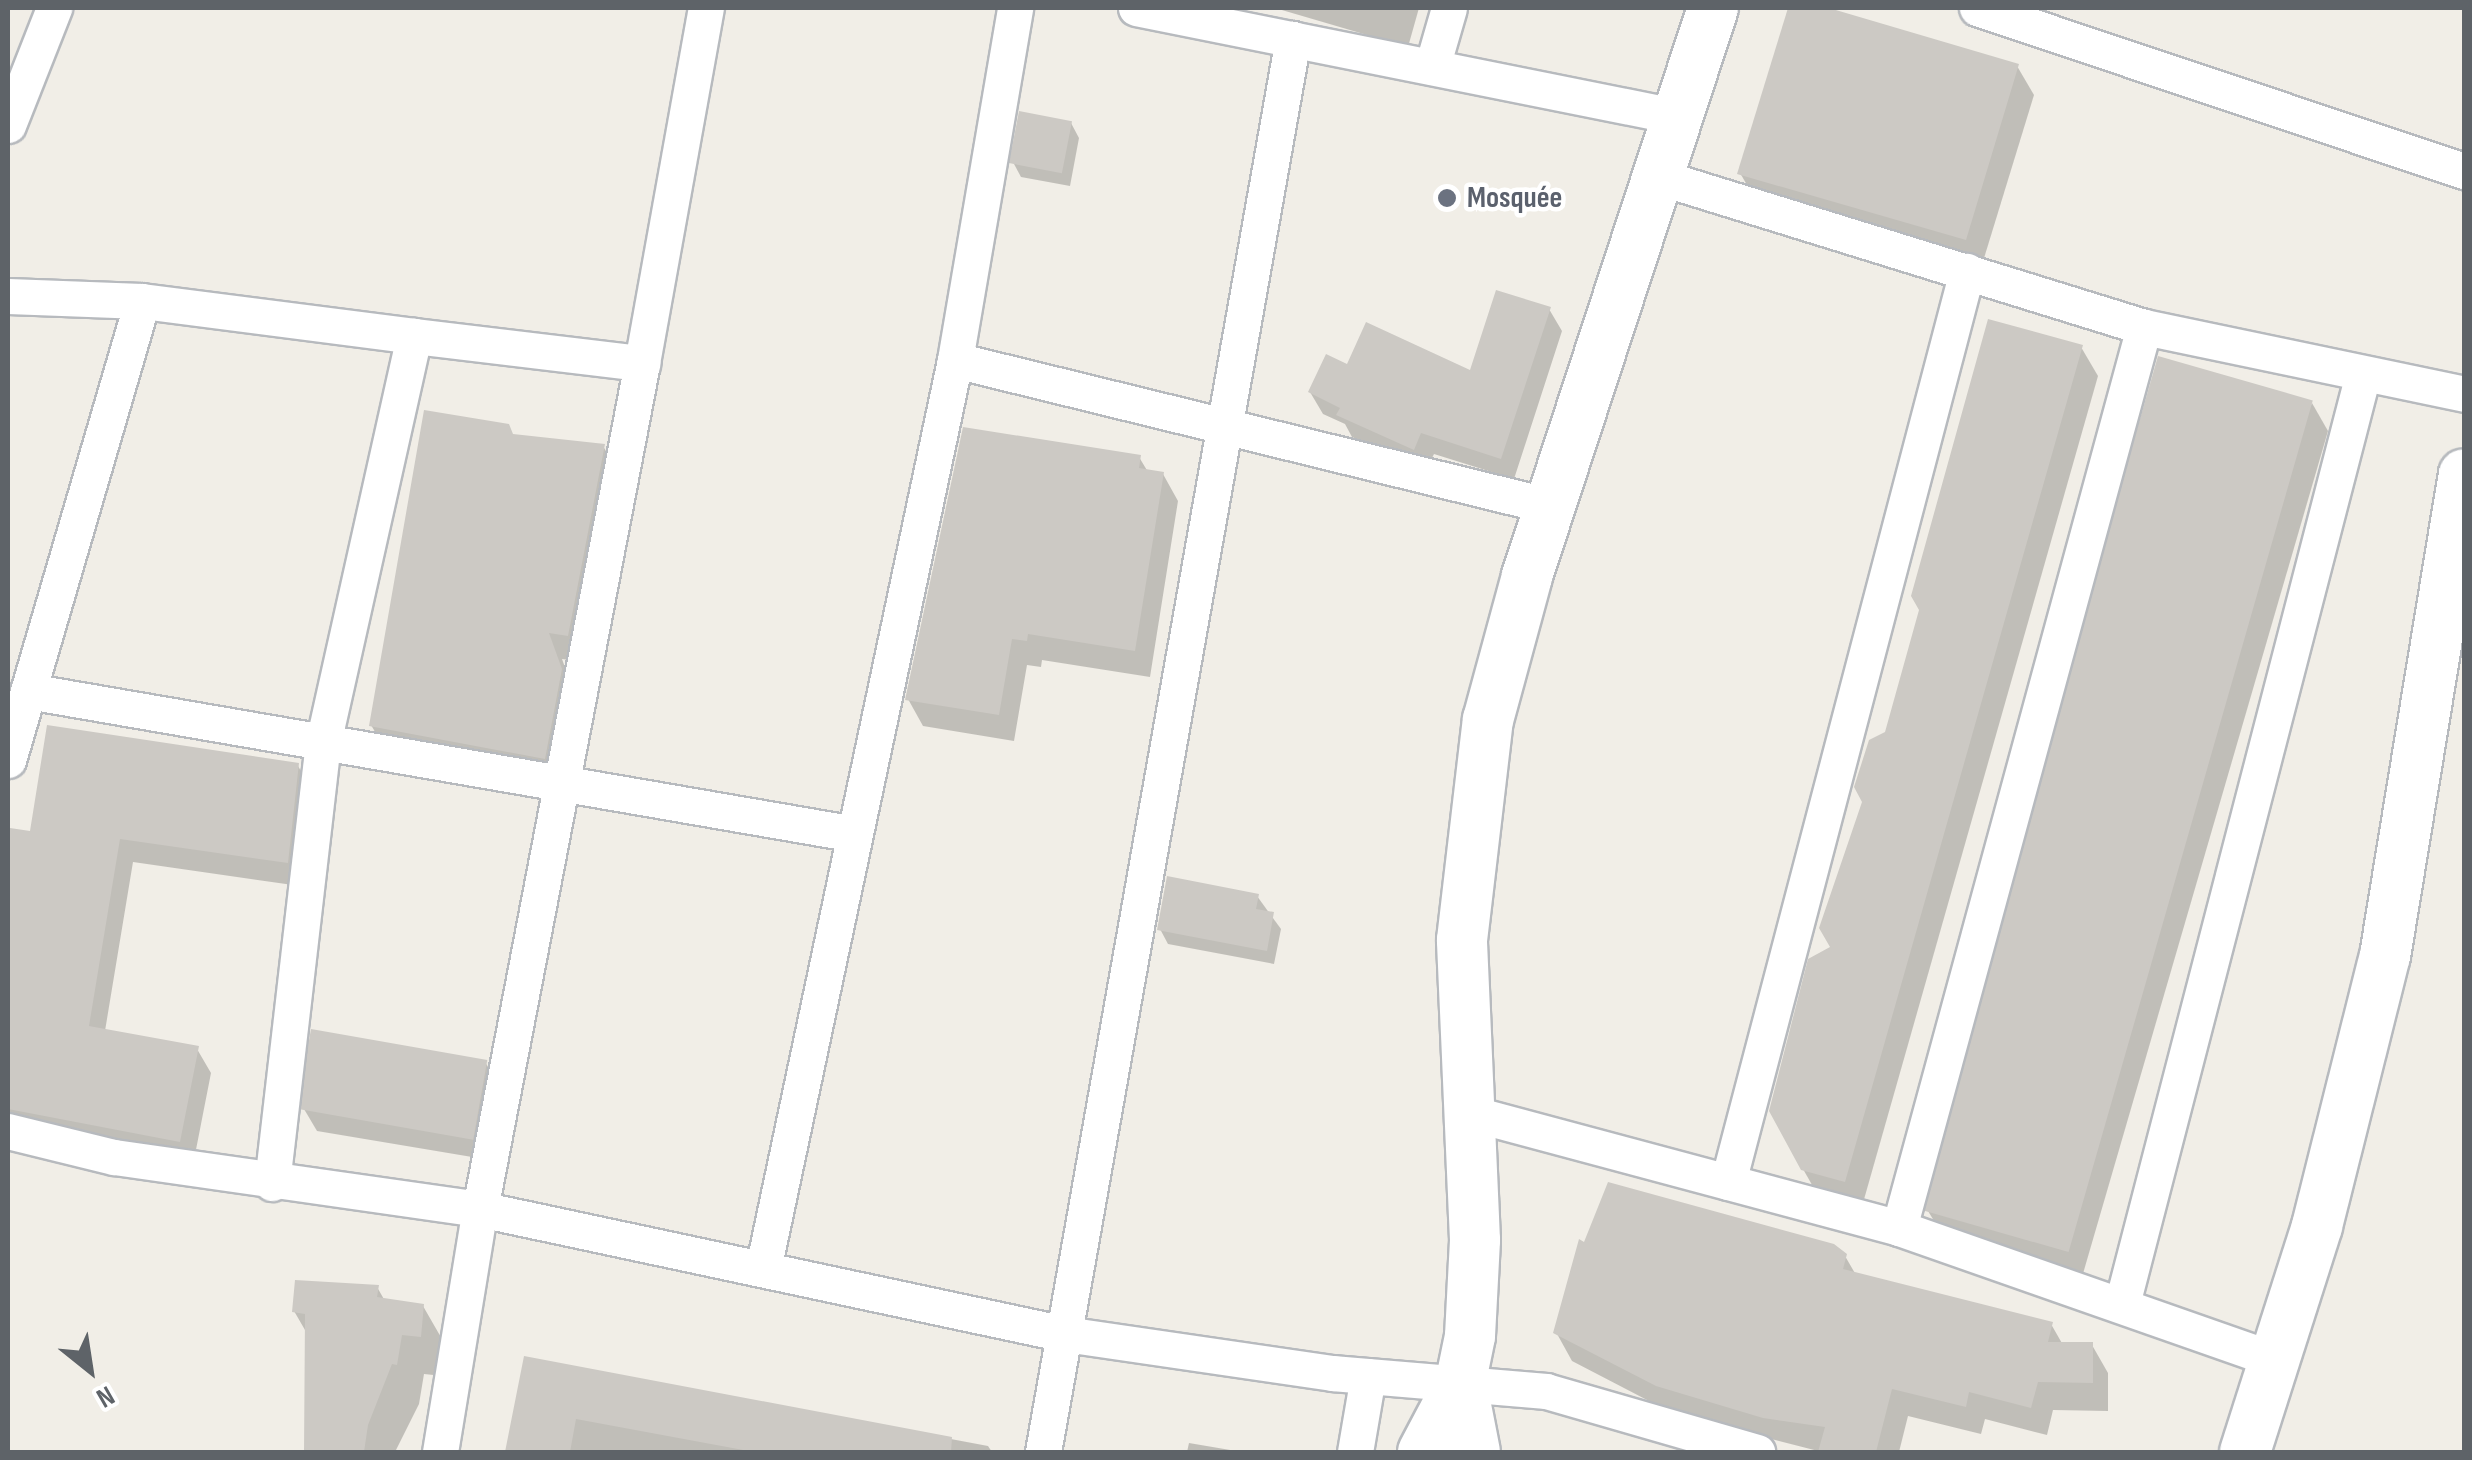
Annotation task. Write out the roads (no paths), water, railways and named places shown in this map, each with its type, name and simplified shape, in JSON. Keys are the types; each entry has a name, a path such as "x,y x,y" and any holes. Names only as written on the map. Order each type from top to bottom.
{"street":[{"path":"8,125 54,8"},
{"path":"440,1452 480,1208 563,785 706,8"},
{"path":"763,1269 955,360 1014,8"},
{"path":"1136,8 1675,116"},
{"path":"1432,68 1449,8"},
{"path":"1475,1452 1461,1380 1474,1288 1462,940 1475,792 1506,647 1712,8"},
{"path":"1977,8 2464,170"},
{"path":"1043,1452 1294,39"},
{"path":"1656,176 2144,327 2464,394"},
{"path":"1728,1182 1967,271"},
{"path":"8,296 142,301 642,363"},
{"path":"8,760 142,301"},
{"path":"1899,1228 2144,327"},
{"path":"272,1183 323,742 414,336"},
{"path":"955,360 1550,506"},
{"path":"2122,1304 2363,374"},
{"path":"2245,1452 2276,1360 2384,956 2464,474"},
{"path":"28,691 855,834"},
{"path":"1470,1113 1899,1228 2276,1360"},
{"path":"8,1131 114,1157 272,1183 480,1208 1064,1334 1368,1376 1461,1380 1576,1398 1756,1452"},
{"path":"1355,1452 1368,1376"},
{"path":"1423,1452 1461,1380"}],"place":[{"name":"Mosquée","path":"1447,198"}]}
